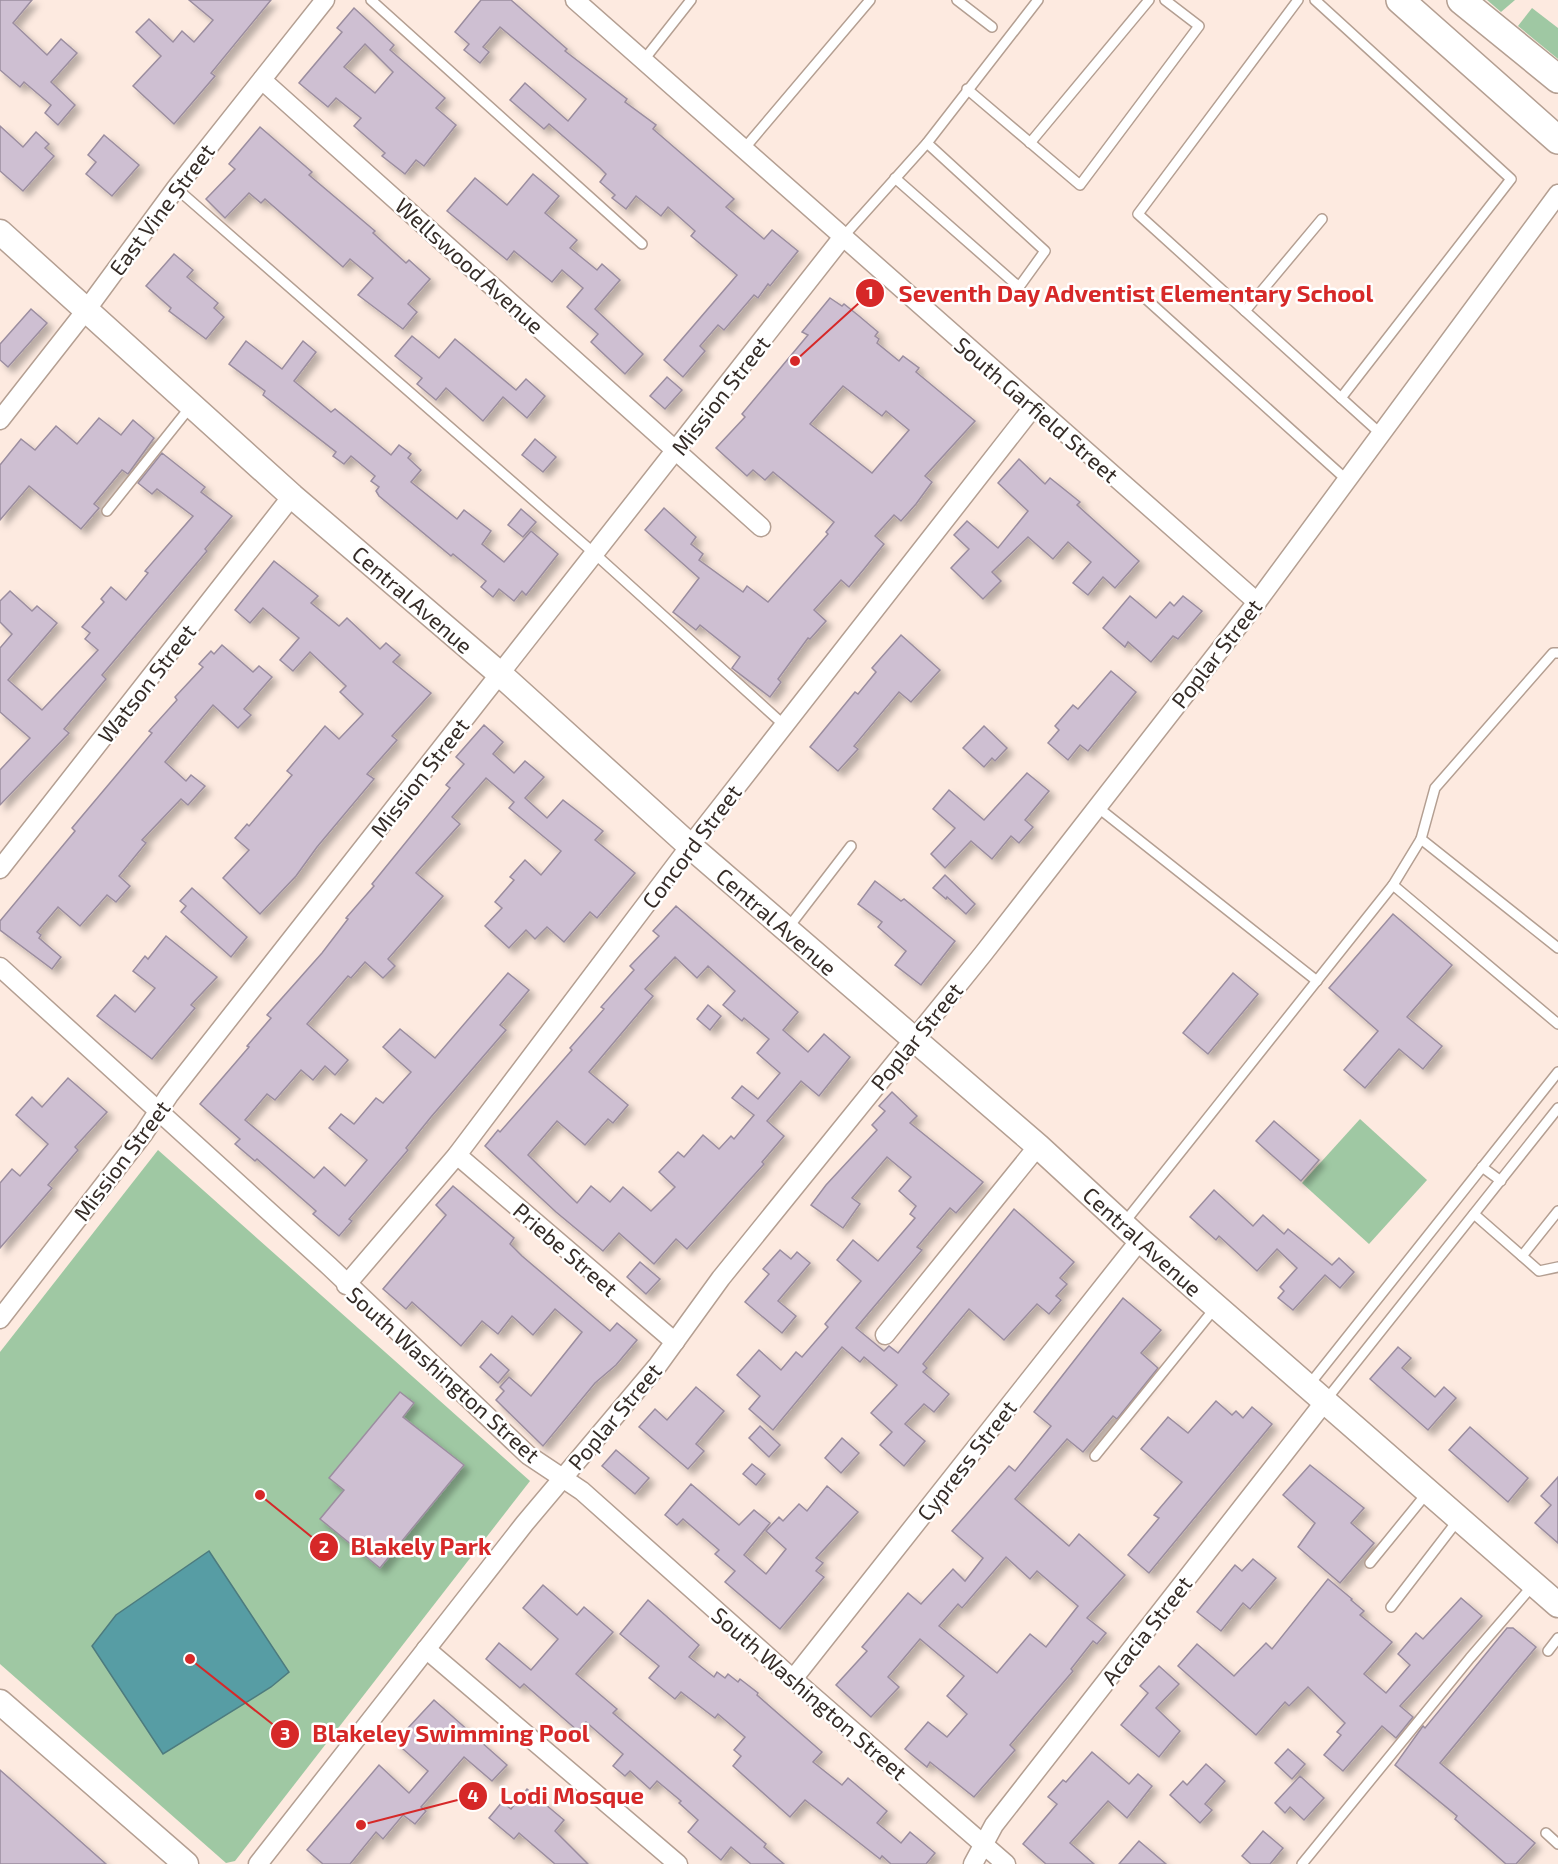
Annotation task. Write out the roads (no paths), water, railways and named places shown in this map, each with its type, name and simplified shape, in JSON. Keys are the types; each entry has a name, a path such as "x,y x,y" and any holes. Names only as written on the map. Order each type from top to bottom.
{"main road":[{"path":"1400,0 1558,140"},
{"path":"1461,0 1558,79"}],"street":[{"name":"East Vine Street","path":"0,420 87,309 176,188 325,0"},
{"name":"South Garfield Street","path":"575,0 1257,602"},
{"name":"Wellswood Avenue","path":"262,80 760,526"},
{"name":"Poplar Street","path":"258,1864 562,1478 658,1365 721,1278 982,954 1257,602 1558,194"},
{"name":"Central Avenue","path":"0,232 292,496 500,674 690,846 912,1040 1038,1146 1131,1232 1558,1605"},
{"name":"Mission Street","path":"0,1319 158,1113 169,1095 842,238"},
{"name":"Concord Street","path":"346,1285 457,1155 690,846 1034,406"},
{"name":"Watson Street","path":"0,870 292,496"},
{"name":"South Washington Street","path":"0,967 328,1266 528,1455 582,1491 1006,1864"},
{"path":"885,1335 1038,1146"},
{"name":"Priebe Street","path":"457,1155 675,1342"},
{"name":"Cypress Street","path":"793,1679 1131,1232"},
{"name":"Acacia Street","path":"973,1864 1001,1816 1317,1393"},
{"path":"426,1649 678,1864"},
{"path":"0,1702 186,1864"}],"lane":[{"path":"371,0 642,244"},
{"path":"643,61 691,0"},
{"path":"743,150 870,0"},
{"path":"957,0 992,27"},
{"path":"842,238 927,143 1038,0"},
{"path":"1030,143 1149,0"},
{"path":"967,89 1080,185 1199,26 1165,0"},
{"path":"1298,0 1138,214 1382,435"},
{"path":"1315,0 1511,179 1341,398"},
{"path":"896,178 1019,287 1045,251 927,143"},
{"path":"176,188 595,554 784,725"},
{"path":"1245,311 1322,219"},
{"path":"1145,298 1348,481"},
{"path":"106,511 192,404"},
{"path":"1131,1232 1317,981 1393,885 1421,839 1435,788 1553,653 1558,653"},
{"path":"1096,806 1317,981"},
{"path":"1421,839 1558,948"},
{"path":"787,930 851,846"},
{"path":"1393,885 1558,1024"},
{"path":"1317,1393 1482,1167 1558,1072"},
{"path":"1317,1393 1474,1214 1558,1108"},
{"path":"1482,1167 1501,1181"},
{"path":"1522,1256 1558,1211"},
{"path":"1474,1214 1539,1271 1558,1268"},
{"path":"1095,1456 1217,1306"},
{"path":"1370,1563 1429,1491"},
{"path":"1391,1607 1460,1518"},
{"path":"1302,1864 1470,1658 1534,1584"},
{"path":"1548,1651 1558,1638"},
{"path":"1546,1833 1558,1844"}],"water":[{"path":"209,1551 289,1672 271,1687 163,1754 92,1646 116,1615"}],"place":[{"name":"Seventh Day Adventist Elementary School","path":"795,361"},
{"name":"Blakely Park","path":"260,1495"},
{"name":"Blakeley Swimming Pool","path":"190,1659"},
{"name":"Lodi Mosque","path":"361,1825"}]}
